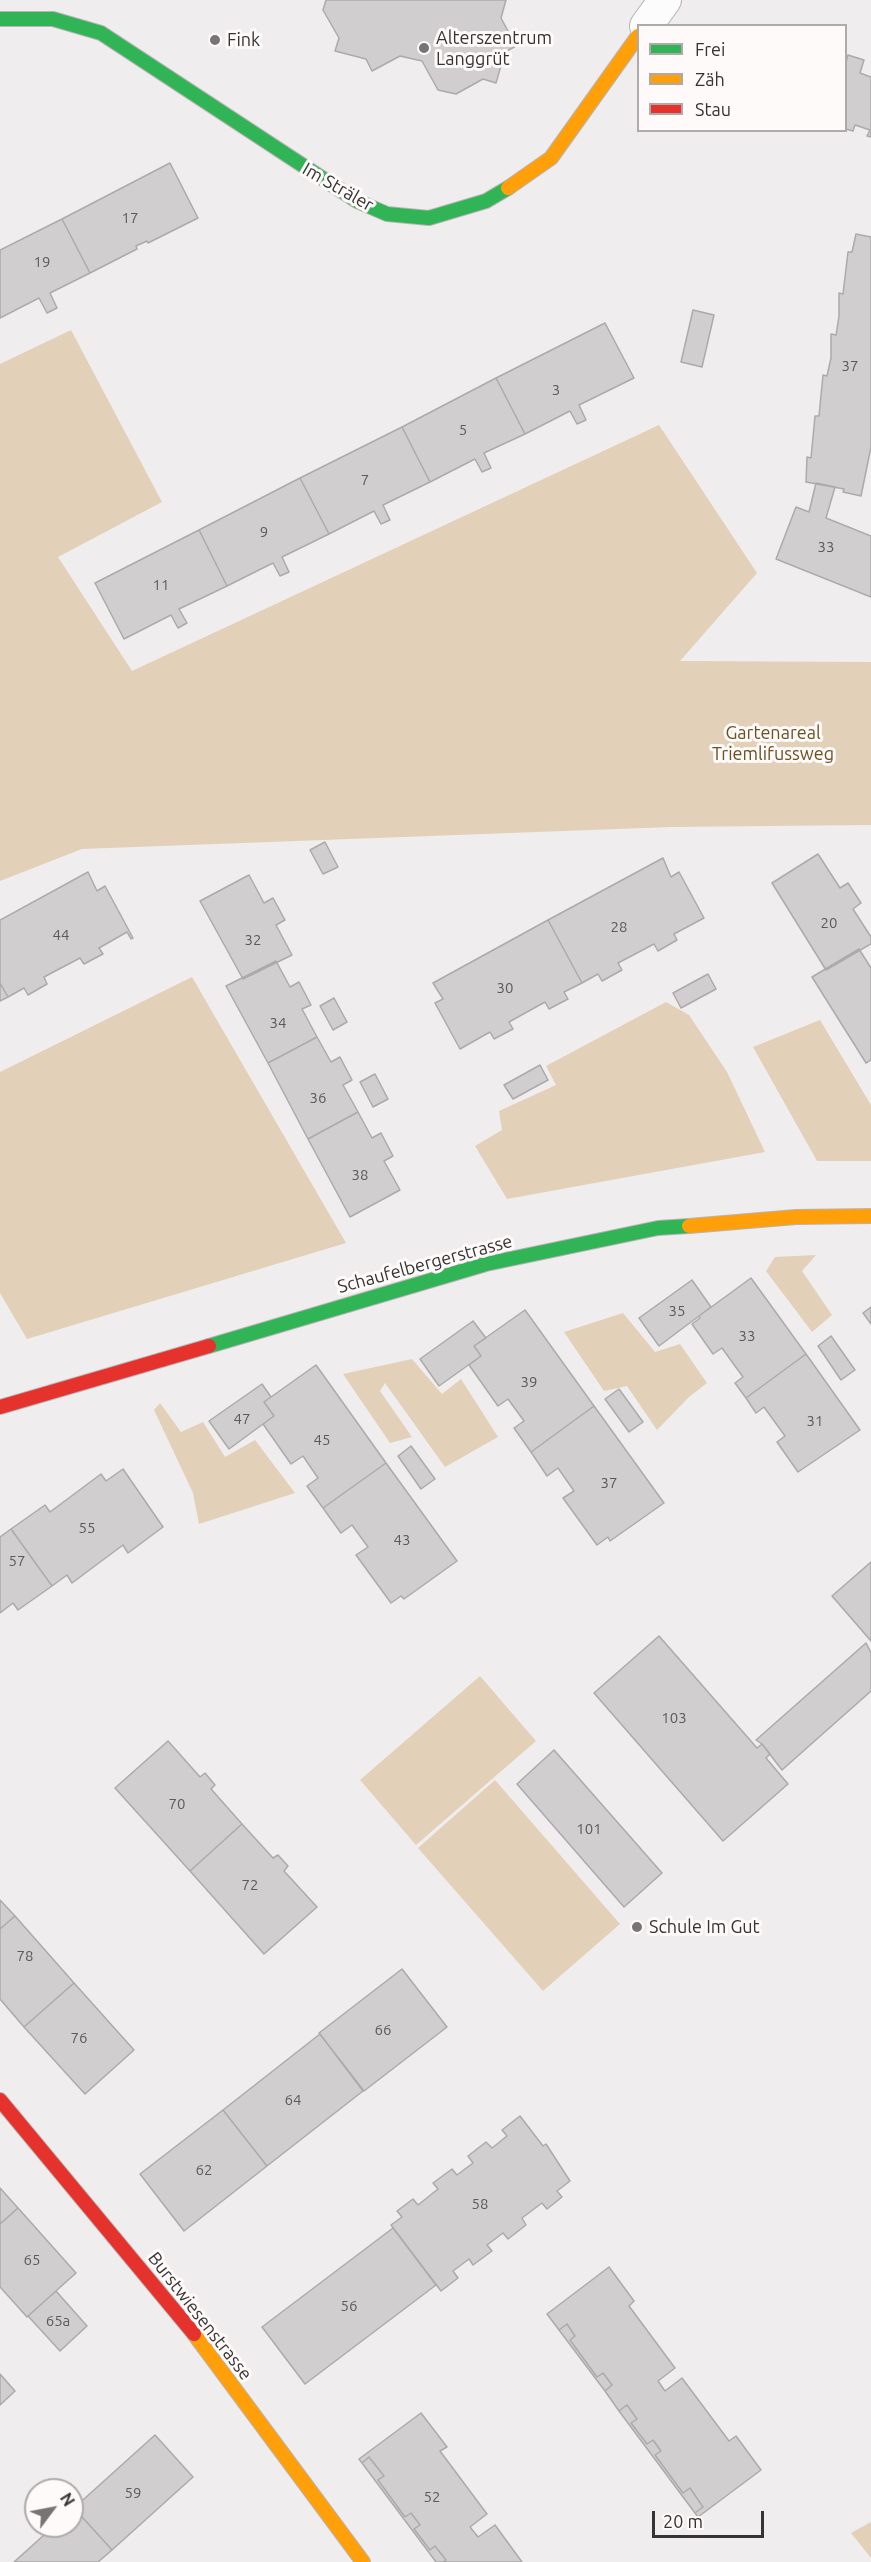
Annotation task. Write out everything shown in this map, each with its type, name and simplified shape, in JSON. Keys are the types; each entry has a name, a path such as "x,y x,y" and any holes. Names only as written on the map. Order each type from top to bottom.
{"street":[{"path":"647,24 665,0"},
{"name":"Im Sträler","path":"0,20 20,17 53,19 100,33 357,201 387,214 429,218 486,201 520,181 551,158 637,39"},
{"name":"Schaufelbergerstrasse","path":"0,1407 486,1264 658,1228 796,1217 871,1216"},
{"name":"Burstwiesenstrasse","path":"0,2100 209,2353 363,2562"}],"green space":[{"name":"Gartenareal Triemlifussweg","path":"71,330 162,502 58,557 132,671 659,425 757,573 680,661 871,662 871,825 671,827 82,849 0,881 0,364"},
{"path":"192,977 346,1243 27,1339 0,1293 0,1072"},
{"path":"666,1002 689,1015 727,1072 765,1152 507,1199 475,1146 502,1130 499,1111 556,1085 546,1066"},
{"path":"820,1020 871,1105 871,1161 817,1161 753,1047"},
{"path":"816,1255 802,1271 832,1315 812,1332 766,1271 775,1257"},
{"path":"623,1313 655,1352 680,1344 707,1383 689,1397 657,1430 627,1386 604,1391 564,1332"},
{"path":"412,1359 442,1394 461,1379 498,1437 445,1467 385,1383 380,1391 412,1437 390,1443 343,1374"},
{"path":"160,1403 181,1432 203,1422 225,1457 255,1440 295,1493 199,1524 193,1493 154,1410"},
{"path":"480,1676 536,1741 416,1845 360,1780"},
{"path":"495,1780 620,1924 543,1991 418,1848"},
{"path":"871,2522 871,2558 851,2533"}],"building":[{"name":"Alterszentrum Langgrüt","path":"326,0 506,0 501,18 516,46 505,52 496,83 483,79 456,94 438,90 422,61 400,56 372,71 366,59 335,51 339,38 323,10"},
{"path":"848,55 864,60 860,73 871,77 871,137 867,136 870,130 855,125 853,131 847,129"},
{"path":"170,163 198,218 148,243 147,241 136,246 137,249 90,273 62,219"},
{"path":"62,219 90,273 50,293 57,308 47,313 39,298 0,318 0,250"},
{"path":"856,234 871,237 871,447 861,496 843,492 844,489 806,482 807,457 811,458 815,416 819,416 823,375 827,376 831,358 831,334 836,335 839,293 843,294 848,252 852,252"},
{"path":"693,310 714,315 702,367 681,362"},
{"path":"605,323 634,378 579,405 586,420 577,424 570,411 525,434 496,378"},
{"path":"496,378 525,434 484,453 491,468 482,472 475,459 430,482 402,427"},
{"path":"402,427 430,482 383,505 390,520 381,524 374,511 329,534 300,478"},
{"path":"300,478 329,534 282,557 289,572 280,576 273,563 227,586 199,530"},
{"path":"816,483 835,487 826,518 871,536 871,597 776,559 796,507 809,512"},
{"path":"199,530 227,586 179,609 187,623 178,628 171,615 124,639 95,583"},
{"path":"325,842 338,867 323,874 310,850"},
{"path":"818,854 840,888 848,883 861,903 853,909 871,937 871,944 826,970 772,883"},
{"path":"663,858 671,877 679,872 704,918 674,934 677,940 658,951 654,944 618,963 622,970 602,981 598,974 582,983 548,920"},
{"path":"88,872 97,891 105,886 133,938 131,939 127,932 99,948 103,954 84,964 80,958 44,977 47,984 28,995 24,988 8,997 0,983 0,920"},
{"path":"249,875 264,903 273,898 285,920 276,925 292,955 243,979 200,901"},
{"path":"548,920 582,983 564,992 568,999 549,1009 545,1002 509,1022 513,1029 494,1039 490,1032 460,1049 435,1003 443,999 433,983"},
{"path":"859,949 871,968 871,1060 866,1063 812,977"},
{"path":"276,961 290,987 299,982 311,1005 302,1009 317,1037 268,1063 226,986"},
{"path":"708,974 716,989 681,1008 673,993"},
{"path":"0,983 8,997 0,1001"},
{"path":"334,998 347,1022 333,1030 320,1006"},
{"path":"317,1037 331,1062 340,1057 352,1080 343,1085 358,1112 308,1139 268,1063"},
{"path":"540,1065 548,1080 513,1099 504,1085"},
{"path":"375,1074 388,1099 373,1107 360,1082"},
{"path":"358,1112 372,1138 381,1133 393,1156 384,1161 400,1190 350,1217 308,1139"},
{"path":"751,1278 806,1354 746,1398 735,1383 743,1377 722,1348 713,1354 692,1324 700,1318 699,1316"},
{"path":"692,1280 711,1307 659,1346 639,1318"},
{"path":"871,1307 871,1324 863,1313"},
{"path":"525,1310 594,1406 531,1452 514,1428 524,1421 508,1399 498,1406 469,1365 481,1356 474,1346"},
{"path":"473,1321 486,1338 474,1346 481,1356 439,1386 420,1359"},
{"path":"831,1336 855,1370 841,1380 818,1346"},
{"path":"806,1354 860,1430 798,1472 777,1442 785,1436 764,1407 756,1413 746,1398"},
{"path":"316,1365 386,1463 323,1508 307,1486 318,1478 303,1456 291,1464 263,1424 274,1416 264,1402"},
{"path":"262,1384 271,1397 264,1402 274,1416 229,1449 209,1421"},
{"path":"619,1389 643,1422 629,1432 605,1399"},
{"path":"594,1406 664,1503 610,1541 608,1537 597,1545 563,1498 574,1491 558,1468 547,1476 531,1452"},
{"path":"411,1446 435,1479 421,1489 398,1456"},
{"path":"386,1463 457,1561 404,1599 401,1596 391,1603 356,1555 368,1547 352,1525 341,1533 323,1508"},
{"path":"123,1469 163,1527 128,1553 123,1545 72,1583 67,1575 52,1586 11,1529 45,1505 50,1512 101,1474 106,1481"},
{"path":"11,1529 52,1586 18,1610 13,1603 0,1613 0,1537"},
{"path":"871,1562 871,1641 832,1596"},
{"path":"659,1636 757,1748 762,1744 770,1754 766,1758 788,1784 723,1841 594,1693"},
{"path":"866,1643 871,1653 871,1691 782,1770 762,1744 756,1740"},
{"path":"168,1741 200,1777 205,1773 215,1785 211,1789 242,1824 190,1871 115,1788"},
{"path":"554,1750 662,1873 624,1907 517,1784"},
{"path":"242,1824 273,1858 278,1855 288,1866 284,1871 317,1907 264,1954 190,1871"},
{"path":"0,1900 15,1916 0,1929"},
{"path":"15,1916 74,1983 24,2027 0,1999 0,1929"},
{"path":"402,1969 447,2027 364,2091 319,2033"},
{"path":"74,1983 134,2050 85,2094 24,2027"},
{"path":"320,2034 363,2091 267,2166 223,2110"},
{"path":"223,2110 267,2166 184,2231 140,2174"},
{"path":"520,2116 543,2146 546,2144 570,2181 557,2191 562,2197 547,2209 542,2203 522,2218 526,2225 508,2239 503,2233 487,2245 492,2251 473,2265 469,2259 453,2271 458,2278 441,2291 391,2225 402,2217 397,2211 413,2199 418,2205 438,2189 433,2183 452,2169 457,2175 473,2163 468,2156 486,2142 492,2148 507,2136 502,2130"},
{"path":"0,2188 18,2208 0,2224"},
{"path":"18,2208 76,2273 27,2317 0,2287 0,2224"},
{"path":"393,2228 436,2285 305,2384 262,2327"},
{"path":"609,2267 634,2301 629,2306 675,2368 658,2381 665,2391 682,2378 729,2441 736,2436 761,2470 698,2517 695,2513 703,2507 690,2488 683,2493 655,2455 661,2451 653,2440 647,2444 631,2423 637,2419 627,2405 619,2411 605,2391 612,2385 603,2373 597,2377 570,2340 575,2336 567,2324 559,2330 547,2314"},
{"path":"56,2291 87,2326 60,2351 28,2316"},
{"path":"567,2324 575,2336 570,2340 597,2377 603,2373 612,2385 605,2391 559,2330"},
{"path":"0,2374 15,2391 0,2405"},
{"path":"627,2405 637,2419 631,2423 647,2444 653,2440 661,2451 655,2455 683,2493 690,2488 703,2507 695,2513 619,2411"},
{"path":"421,2413 447,2447 440,2451 487,2514 470,2527 478,2537 495,2525 522,2562 443,2562 446,2560 435,2546 430,2550 414,2529 420,2525 411,2513 405,2517 378,2480 384,2476 369,2457 362,2463 359,2459"},
{"path":"155,2435 193,2477 112,2550 84,2519 84,2499"},
{"path":"369,2457 384,2476 378,2480 405,2517 411,2513 420,2525 414,2529 430,2550 435,2546 446,2560 436,2562 362,2463"},
{"path":"84,2519 112,2550 98,2562 14,2562 41,2538 84,2538"}],"traffic: fast":[{"path":"0,19 53,19 101,33 357,201 387,214 429,218 486,201 508,188"},
{"path":"209,1346 486,1264 658,1228 689,1226"}],"traffic: slow":[{"path":"508,188 551,158 637,37"},
{"path":"689,1226 796,1217 871,1216"},
{"path":"194,2334 363,2562"}],"traffic: jam":[{"path":"0,1407 209,1346"},
{"path":"0,2100 194,2334"}],"place":[{"name":"Fink","path":"215,40"},
{"name":"Alterszentrum Langgrüt","path":"424,48"},
{"name":"Schule Im Gut","path":"637,1927"}]}
